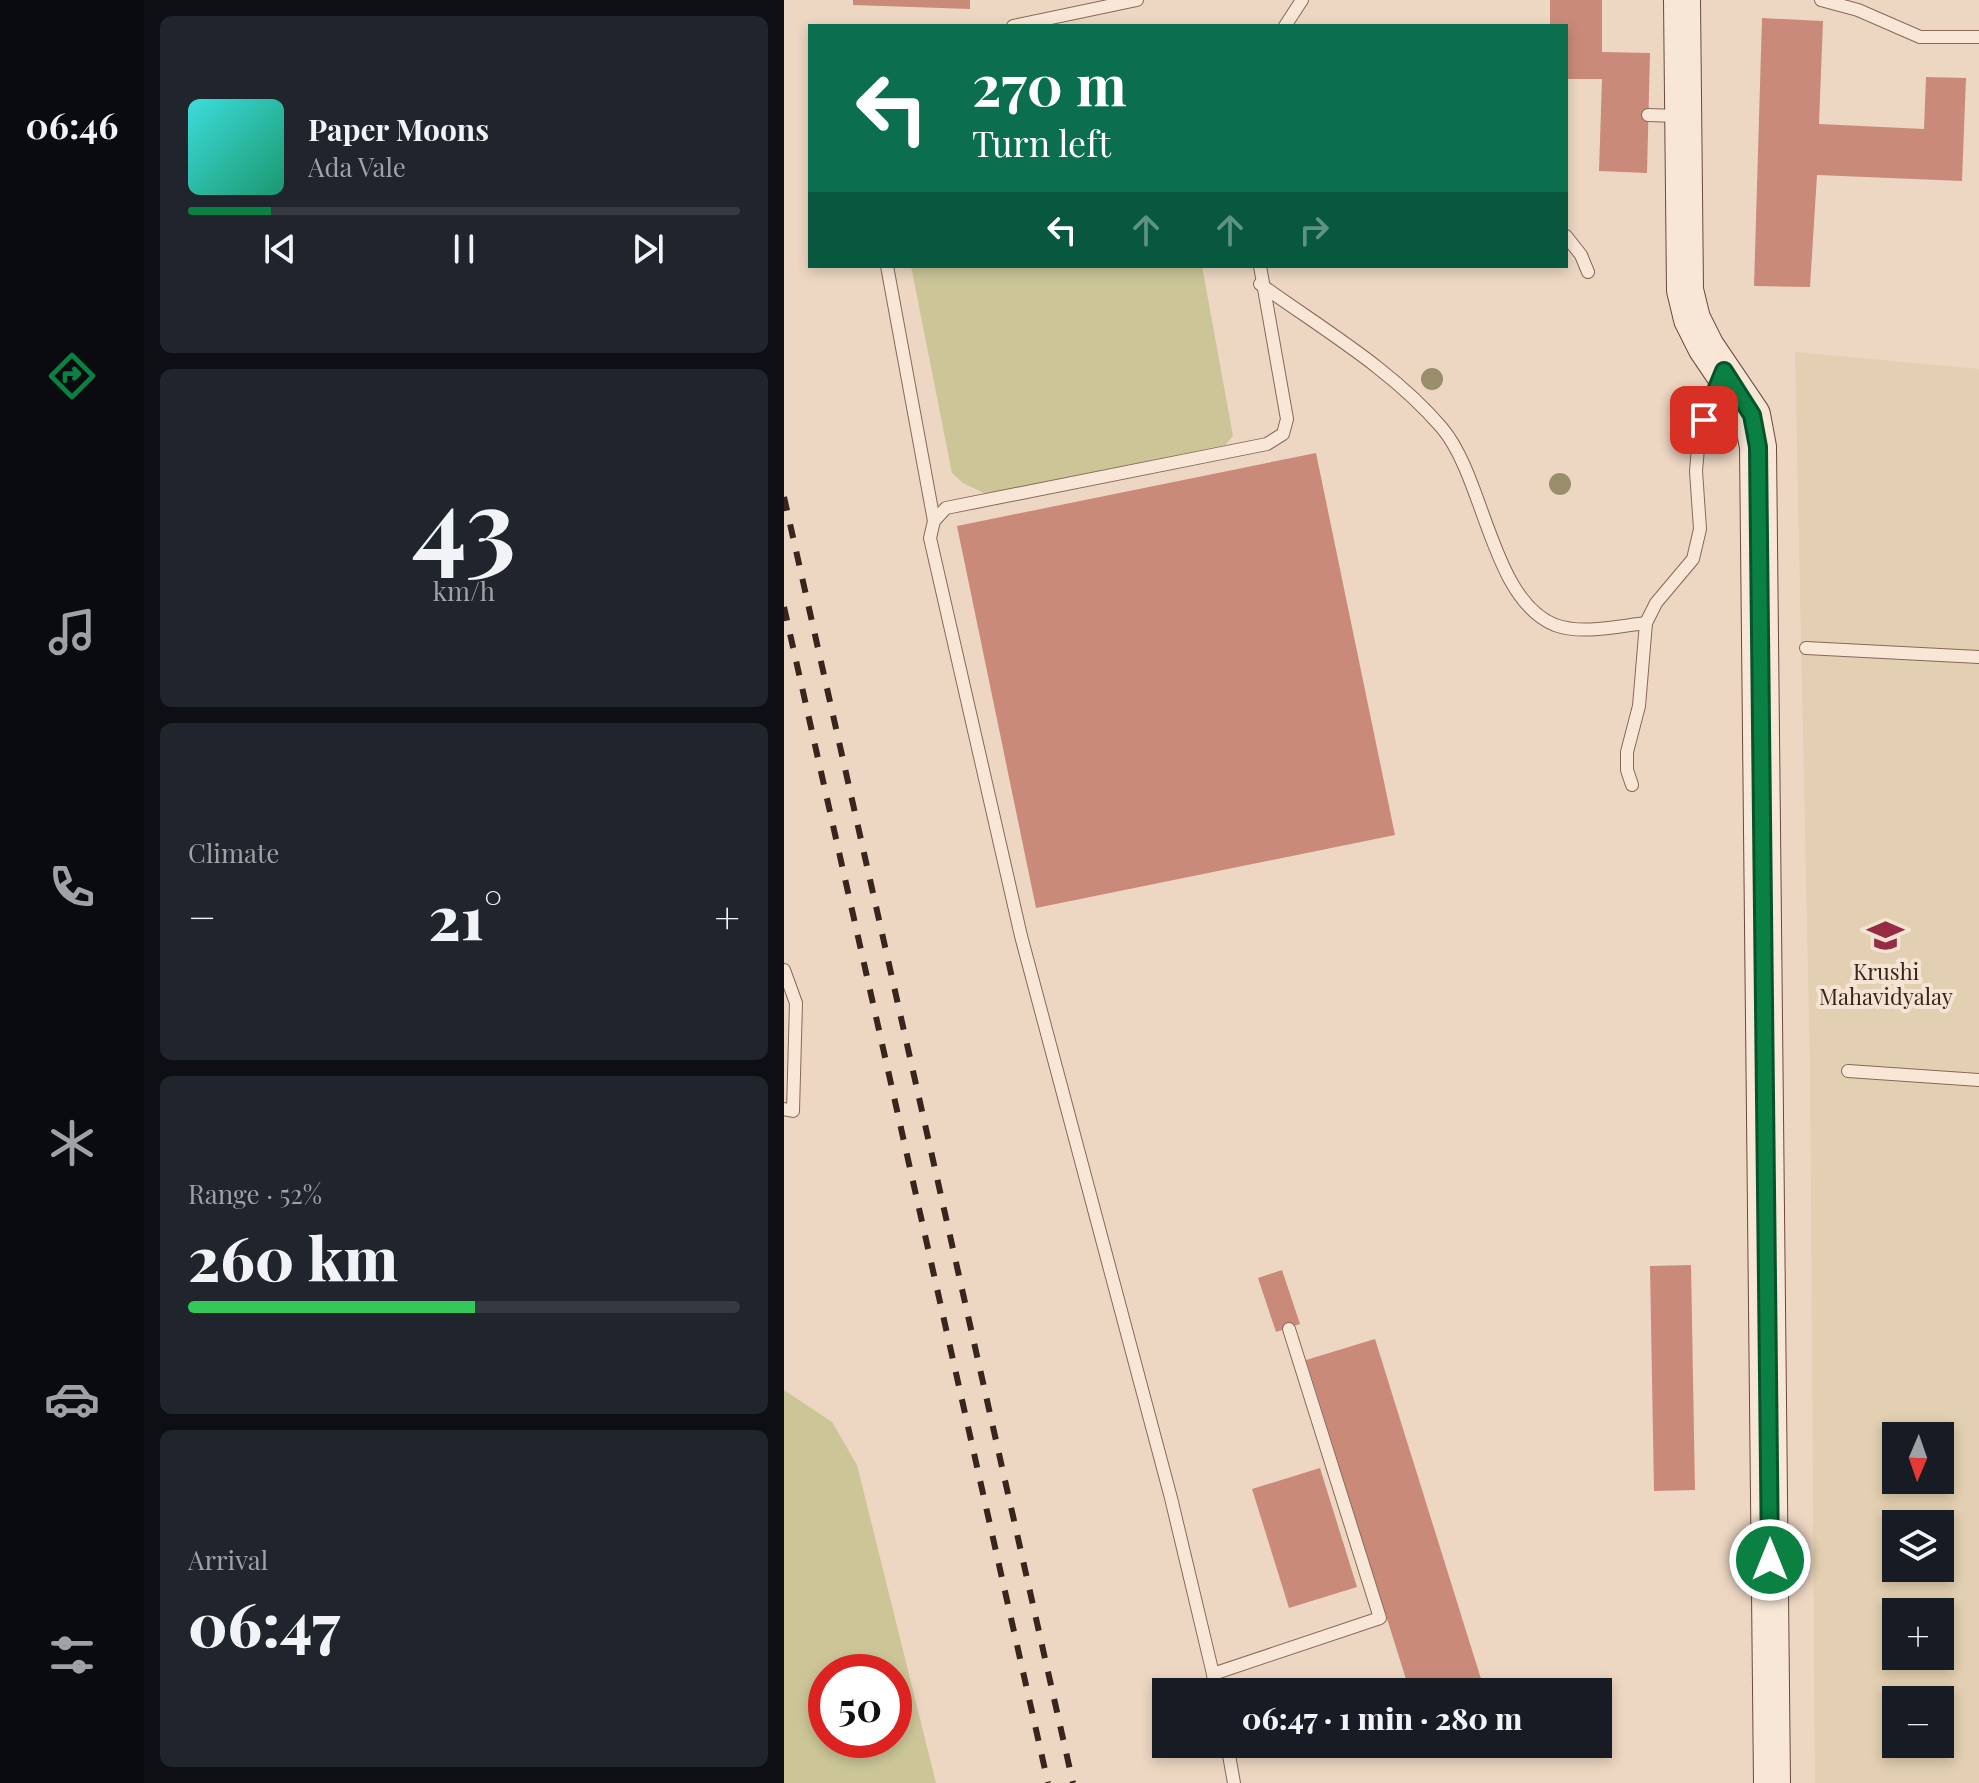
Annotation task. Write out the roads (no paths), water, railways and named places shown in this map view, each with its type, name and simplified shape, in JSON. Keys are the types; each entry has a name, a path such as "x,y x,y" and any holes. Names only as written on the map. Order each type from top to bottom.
{"main road":[{"path":"1682,0 1685,290 1699,333 1752,415 1758,447 1772,1783"}],"lane":[{"path":"1023,24 1137,0"},
{"path":"1286,24 1302,0"},
{"path":"1821,0 1858,10 1920,37 1979,37"},
{"path":"1648,115 1685,116"},
{"path":"1568,239 1581,255 1588,272"},
{"path":"887,268 934,521 930,538 1021,936 1171,1498 1214,1678"},
{"path":"934,521 946,508 1267,444 1283,434 1287,419 1260,284 1260,268"},
{"path":"1260,284 1409,393 1443,429 1464,460 1511,582 1529,608 1556,625 1578,628 1646,623"},
{"path":"1632,785 1627,770 1627,752 1639,706 1646,623 1656,603 1693,559 1700,529 1696,471 1699,437 1708,402 1724,371"},
{"path":"1806,648 1979,657"},
{"path":"784,970 796,1003 796,1070 793,1111 784,1109"},
{"path":"1848,1071 1979,1080"},
{"path":"1213,1674 1380,1618 1289,1329"},
{"path":"1230,1758 1234,1783"}],"railway":[{"path":"784,497 1073,1783"},
{"path":"784,607 1048,1783"}],"place":[{"name":"Krushi Mahavidyalay","path":"1886,936"}]}
